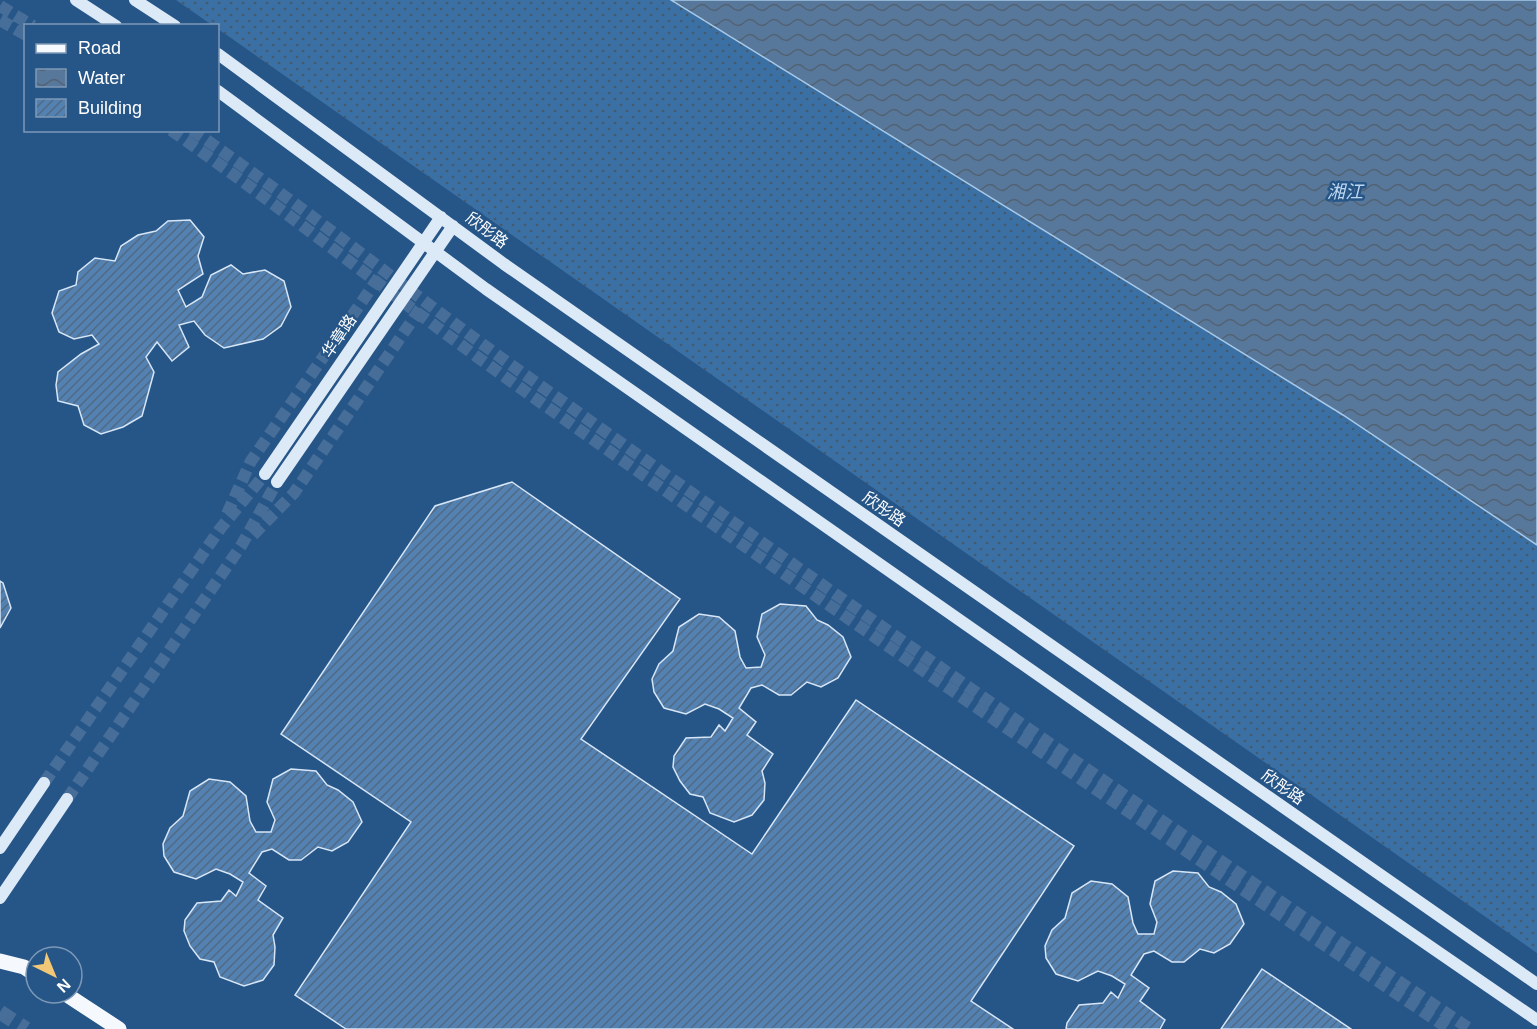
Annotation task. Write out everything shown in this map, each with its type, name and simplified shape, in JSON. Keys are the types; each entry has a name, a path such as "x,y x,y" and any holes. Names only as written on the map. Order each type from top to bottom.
{"main road":[{"path":"76,0 113,24"},
{"path":"135,0 172,24"},
{"name":"欣彤路","path":"219,55 504,264 1537,984"},
{"path":"219,92 423,243 1197,786 1537,1020"},
{"name":"华章路","path":"265,474 441,217"},
{"name":"华章路","path":"277,482 453,226"},
{"path":"0,848 44,783"},
{"path":"0,898 67,799"},
{"path":"0,961 24,967"},
{"path":"82,1005 119,1029"}],"shaded area":[{"path":"176,0 671,0 1343,415 1537,545 1537,953 219,30 219,24 211,24"}],"water":[{"name":"湘江","path":"671,0 1537,0 1537,545 1343,415"}],"building":[{"path":"190,220 204,237 198,256 203,274 178,290 186,307 202,297 211,275 231,265 243,274 265,270 284,281 291,307 281,326 263,339 224,348 205,335 194,321 179,325 189,347 172,361 157,342 146,357 154,372 142,416 123,427 101,434 84,425 78,406 58,401 56,385 58,372 81,354 99,344 92,335 74,339 59,332 52,313 59,291 76,285 78,272 95,258 115,261 121,246 138,235 156,231 168,221"},
{"path":"512,482 680,599 581,739 752,854 856,700 1074,846 971,1001 1013,1029 346,1029 295,995 411,822 281,734 435,506"},
{"path":"0,581 3,583 11,608 0,628"},
{"path":"780,604 806,606 817,620 828,625 843,637 851,657 838,678 821,687 807,682 791,695 779,695 762,685 751,688 739,708 756,722 747,735 773,754 762,771 765,783 764,800 752,815 734,822 710,813 703,797 690,794 673,767 674,756 686,738 711,737 719,725 725,731 733,718 705,704 686,714 664,708 654,692 652,679 659,664 673,651 679,627 699,614 719,617 735,631 740,657 746,668 761,667 765,655 757,637 762,614"},
{"path":"291,769 316,771 327,785 338,790 353,802 362,822 348,842 332,851 318,847 301,860 289,860 272,849 262,852 249,873 266,886 258,900 283,918 273,935 274,965 263,980 244,986 220,977 214,962 200,959 190,946 184,931 185,920 197,903 221,901 229,890 236,896 243,882 216,869 196,879 174,872 164,856 163,844 170,828 183,816 190,791 209,779 230,782 246,796 250,821 256,832 271,832 275,820 267,802 273,779"},
{"path":"1173,871 1198,873 1209,887 1221,892 1236,904 1244,924 1230,944 1214,953 1200,949 1184,962 1172,962 1154,951 1144,954 1131,975 1149,988 1140,1001 1165,1020 1160,1029 1066,1029 1067,1023 1079,1005 1103,1003 1111,992 1118,998 1125,984 1098,971 1078,981 1056,974 1046,958 1045,946 1052,930 1065,918 1072,893 1091,881 1112,884 1128,897 1133,923 1138,934 1154,934 1157,922 1150,904 1155,881"},
{"path":"1262,969 1351,1029 1221,1029"}],"tunnel":[{"path":"0,6 30,24"},
{"path":"0,20 24,34"},
{"path":"174,132 469,351 744,546 1449,1029"},
{"path":"195,132 480,342 757,539 1112,786 1470,1029"},
{"path":"227,514 251,461 379,277"},
{"path":"253,535 294,493 422,306"},
{"path":"44,783 220,529 265,474"},
{"path":"67,799 241,546 277,482"},
{"path":"0,1012 26,1029"}]}
